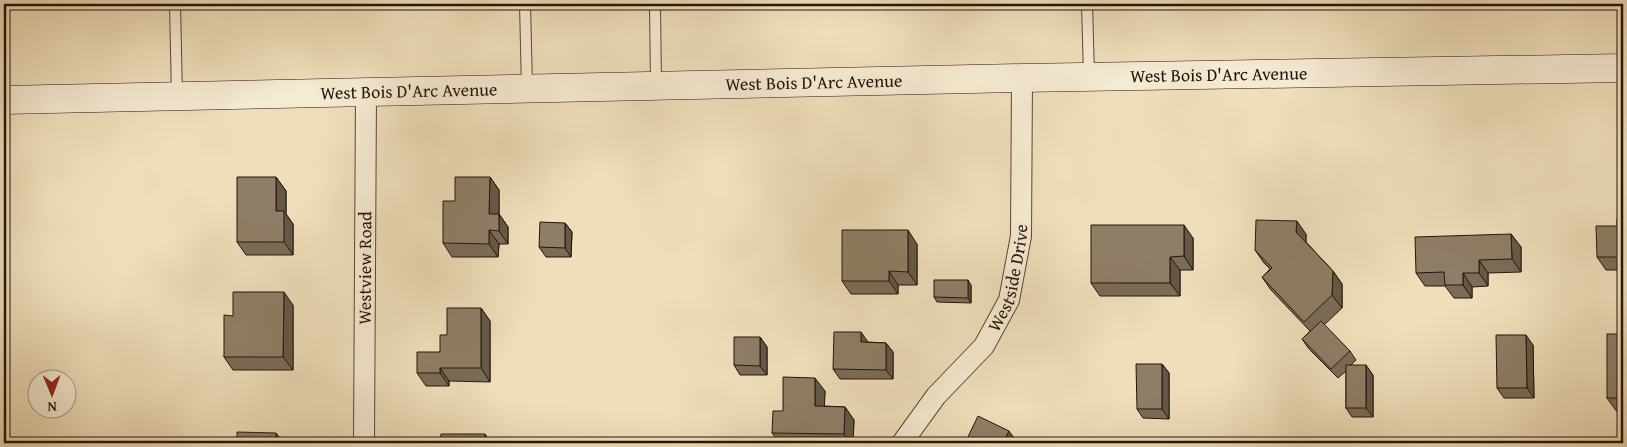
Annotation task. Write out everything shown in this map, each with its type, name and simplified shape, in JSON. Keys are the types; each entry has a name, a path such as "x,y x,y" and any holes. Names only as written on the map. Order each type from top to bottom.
{"street":[{"name":"West Bois D'Arc Avenue","path":"4,100 1022,78 1623,68"},
{"name":"Westside Drive","path":"902,443 936,396 984,346 1009,300 1021,236 1022,78"},
{"name":"Westview Road","path":"364,443 366,93"}],"lane":[{"path":"175,4 177,97"},
{"path":"525,4 527,89"},
{"path":"655,4 656,86"},
{"path":"1087,4 1089,77"}],"building":[{"path":"237,177 276,177 276,211 284,211 284,242 237,242"},
{"path":"455,177 490,177 489,214 499,214 499,231 489,230 489,244 443,243 443,201 455,201"},
{"path":"1617,219 1623,219 1623,257 1597,257 1596,226 1617,226"},
{"path":"1256,220 1297,221 1296,232 1333,271 1332,295 1304,322 1262,277 1272,268 1255,250"},
{"path":"540,222 565,223 565,248 539,247"},
{"path":"1091,225 1184,225 1184,256 1170,257 1170,283 1091,283"},
{"path":"842,230 908,230 908,272 889,271 889,281 842,281"},
{"path":"1511,234 1512,259 1479,260 1479,273 1463,273 1463,285 1445,285 1444,272 1416,273 1415,237"},
{"path":"934,280 968,280 968,298 934,297"},
{"path":"233,292 284,292 283,357 224,357 224,315 233,316"},
{"path":"447,308 481,308 481,368 440,368 440,373 417,373 417,352 440,352 440,335 447,335"},
{"path":"1321,321 1350,351 1331,369 1302,339"},
{"path":"834,332 861,332 861,342 886,343 886,370 833,369"},
{"path":"1607,334 1623,334 1623,398 1607,398"},
{"path":"1496,335 1526,335 1527,388 1497,388"},
{"path":"734,337 760,337 760,366 734,365"},
{"path":"1136,364 1162,364 1162,409 1137,409"},
{"path":"1346,365 1366,365 1366,408 1346,408"},
{"path":"783,377 815,378 815,406 845,407 844,434 772,433 773,411 783,411"},
{"path":"978,416 1009,431 1003,443 965,443"},
{"path":"237,432 276,433 276,443 237,443"},
{"path":"441,434 485,434 485,443 440,443"},
{"path":"763,441 795,441 795,443 763,443"}]}
